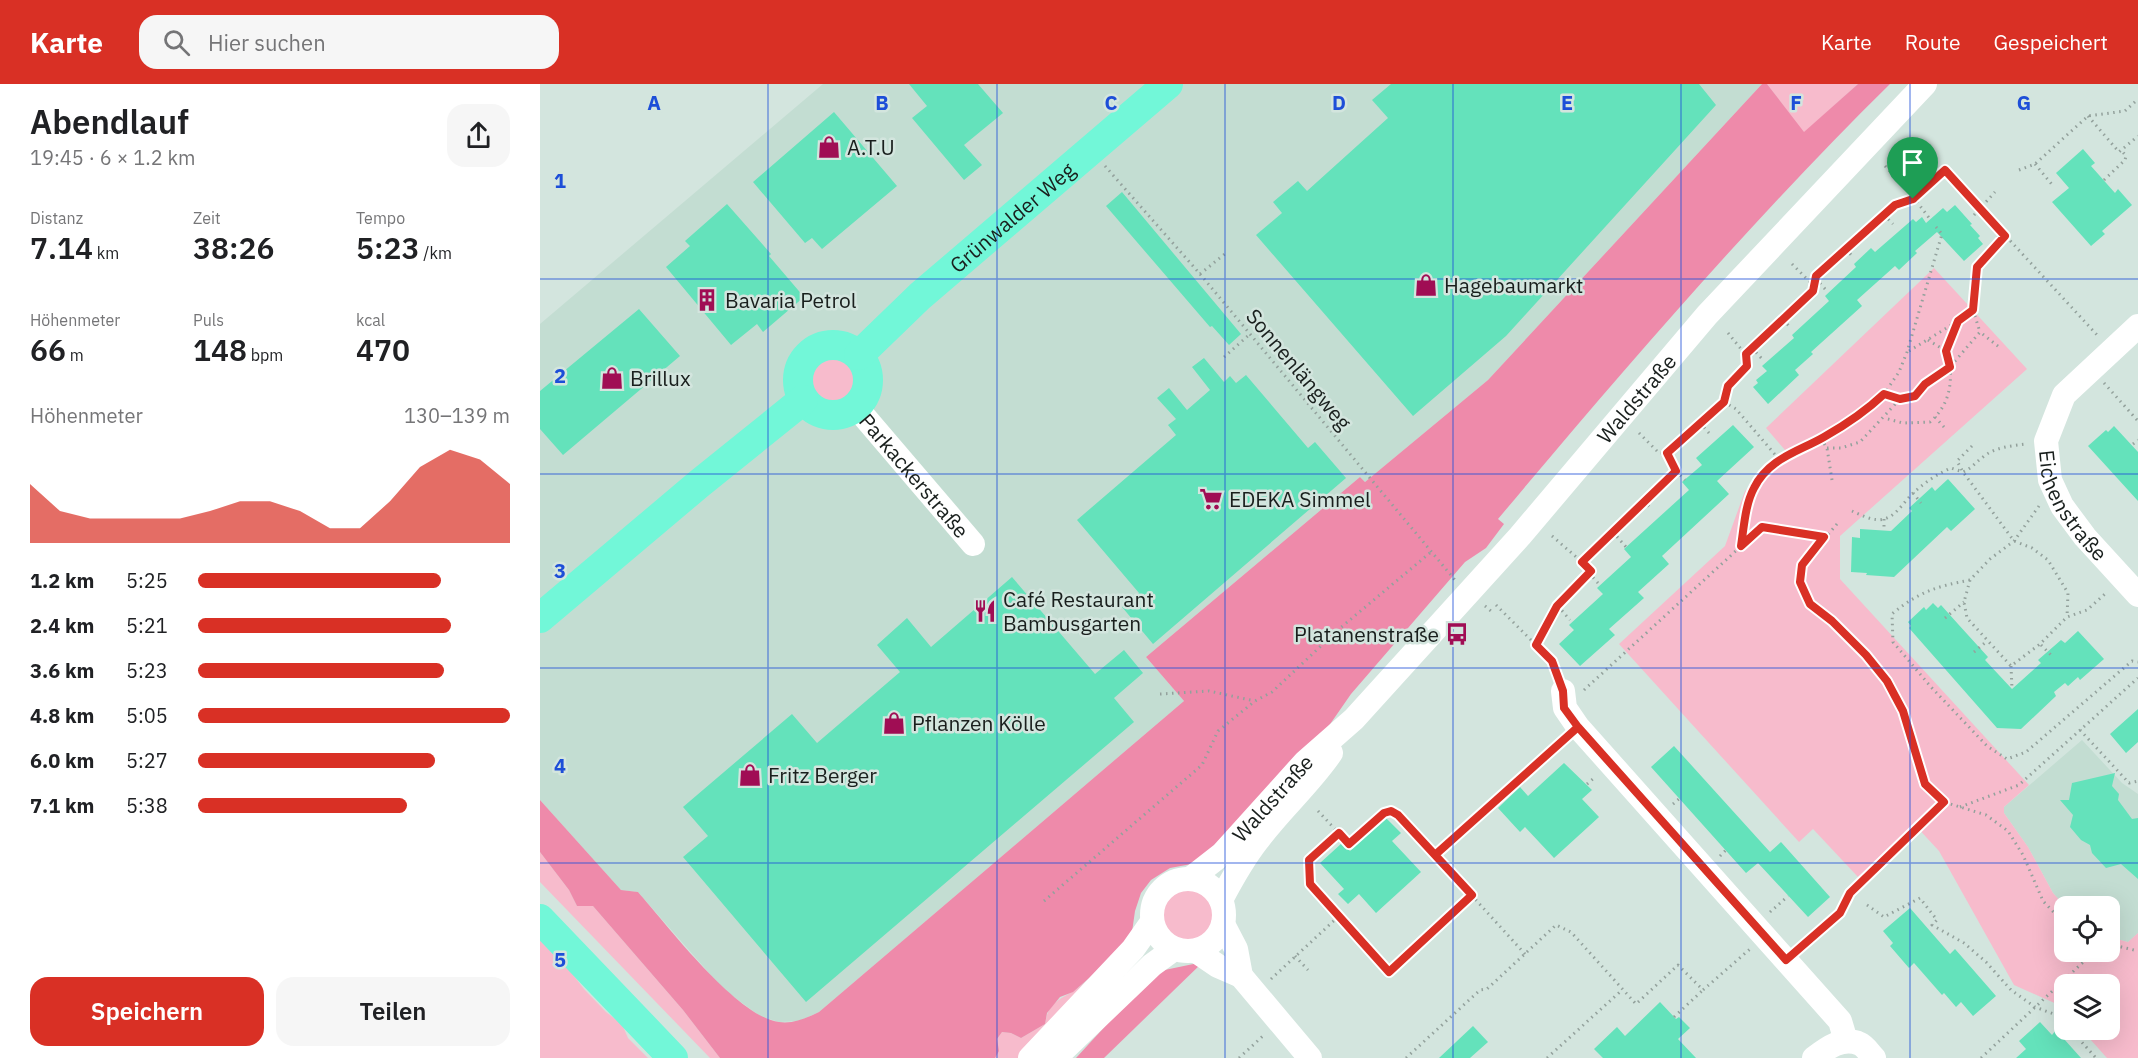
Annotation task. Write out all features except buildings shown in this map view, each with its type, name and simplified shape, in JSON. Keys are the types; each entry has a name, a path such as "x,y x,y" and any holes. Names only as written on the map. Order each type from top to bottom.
{"main road":[{"name":"Grünwalder Weg","path":"859,355 920,297 1168,84"},
{"path":"836,344 848,347 859,355 866,365 869,376 864,398 856,408 834,416 822,414 803,400 798,377 801,366 809,354 822,346 836,344"},
{"path":"540,618 700,483 803,400"},
{"path":"540,919 673,1058"}],"street":[{"name":"Waldstraße","path":"1030,1058 1133,949 1152,922 1152,909 1156,897 1165,886 1177,880 1190,879 1222,854 1305,762 1354,719 1470,593 1707,315 1925,84"},
{"name":"Eichenstraße","path":"2130,587 2085,537 2055,494 2047,468 2046,441 2064,395 2138,326"},
{"name":"Parkackerstraße","path":"856,408 973,544"},
{"path":"1568,709 1840,1021 1846,1041"},
{"name":"Waldstraße","path":"1221,900 1258,839 1316,774 1354,719"},
{"path":"1054,1058 1144,972 1185,950 1206,947 1214,941 1223,924 1224,912 1221,900 1209,885 1190,879"},
{"path":"1152,922 1156,934 1164,943 1218,966 1248,984 1310,1058"},
{"path":"1223,924 1236,949 1248,984"},
{"path":"1814,1058 1827,1048 1846,1041 1861,1044 1874,1058"}],"path":[{"path":"2019,170 2035,164 2088,116 2125,111 2138,99"},
{"path":"2133,103 2138,109"},
{"path":"2088,116 2119,152 2121,150 2126,156 2125,160 2104,180"},
{"path":"2121,150 2138,136"},
{"name":"Sonnenlängweg","path":"1104,164 1200,274 1431,552 1455,580 1470,593"},
{"path":"2035,164 2054,187"},
{"path":"1885,166 1908,190 1930,219"},
{"path":"1746,354 1813,291 1816,276 1884,214 1895,205 1913,199 1945,170 2111,351"},
{"path":"1974,215 1995,192"},
{"path":"1884,214 1893,224"},
{"path":"1741,546 1750,498 1755,485 1779,459 1821,439 1862,414 1884,394 1899,372 1942,234 1936,227"},
{"path":"1999,346 1980,332 1973,310 1977,267 2005,236"},
{"path":"1846,249 1853,257"},
{"path":"1200,274 1226,253"},
{"path":"1792,264 1814,286"},
{"path":"1816,279 1826,290"},
{"path":"1907,352 1973,310"},
{"path":"1783,319 1790,327"},
{"path":"1884,418 1903,423 1930,422 1940,413 1948,396 1951,381 1946,351 1958,321"},
{"path":"1884,394 1900,399 1915,396 1925,384 1950,367 1980,332"},
{"path":"1639,433 1659,453 1667,453 1724,402 1728,386 1747,366 1746,354 1728,333"},
{"path":"1224,357 1250,334"},
{"path":"1928,340 1946,351"},
{"path":"1752,348 1763,360"},
{"path":"2091,368 2138,421"},
{"path":"1827,448 1841,448 1860,442 1900,399"},
{"path":"1724,402 1736,409 1779,459"},
{"path":"1935,417 1944,427"},
{"path":"1700,423 1709,433"},
{"path":"1821,439 1827,448 1832,480"},
{"path":"2133,444 2138,440"},
{"path":"1852,511 1873,519 1884,519 1896,512 1913,493 1940,472 1951,468 1963,472 1993,450 2046,441"},
{"path":"1972,447 1958,461 1963,472 2014,541 2032,548 2048,560 2068,593 2067,617"},
{"path":"1667,453 1676,471 1685,480"},
{"path":"1582,562 1676,471"},
{"path":"1913,493 1921,503"},
{"path":"2012,690 2011,666 1966,618 1964,602 1970,580 1990,559 2014,541 2042,502 2055,494"},
{"path":"1644,501 1652,510"},
{"path":"1884,519 1884,531"},
{"path":"1837,524 1802,565 1800,582 1810,604 1832,621 1866,655 1887,681 1903,711 1925,784 1944,802 1986,815 2008,831 2023,855 2043,901 2054,913"},
{"path":"1435,855 1568,709 1762,527 1824,537"},
{"path":"1613,532 1626,547"},
{"path":"1552,536 1591,571 1589,573 1598,583"},
{"path":"1044,901 1202,765 1218,731 1255,701 1272,693 1339,629 1431,552"},
{"path":"1536,645 1557,606 1589,573"},
{"path":"1970,580 1927,590 1907,601 1892,614 1893,642 1987,747 2007,759 2026,752 2132,661 2138,662"},
{"path":"2011,666 2040,644 2067,617 2088,610 2130,587"},
{"path":"1945,618 1964,602"},
{"path":"1496,605 1552,661 1568,709"},
{"path":"1557,606 1570,620"},
{"path":"1974,652 1987,640"},
{"path":"2040,644 2052,656"},
{"path":"1958,807 2019,785 2138,678"},
{"path":"1160,693 1209,691 1255,701"},
{"path":"2080,730 2129,783 2138,782"},
{"path":"1786,960 1840,913 1850,893 1944,802"},
{"path":"1318,811 1349,844 1384,813 1391,811 1398,815 1525,954"},
{"path":"1339,833 1309,860 1310,884 1389,972 1472,895"},
{"path":"1867,905 1884,917 1920,898 1937,920 1932,925 1964,943 1986,962 2011,990 2035,1006 2054,1014"},
{"path":"1248,984 1295,956 1339,916"},
{"path":"1406,1058 1480,990 1487,989 1556,925 1570,932 1636,1004 1678,965 1703,990"},
{"path":"1674,1017 1765,936"},
{"path":"2120,947 2138,951"},
{"path":"1295,956 1308,970"},
{"path":"1981,1058 2083,962"},
{"path":"1546,1058 1622,990"},
{"path":"1239,1058 1279,1022"},
{"path":"2079,1040 2096,1058"}],"shaded area":[{"path":"823,84 1762,84 1488,380 1365,482 1360,477 1146,657 1184,701 819,1012 799,1021 779,1022 760,1016 723,989 638,892 621,890 540,800 540,324"},
{"path":"1762,84 1767,84 1804,132 1858,84 1890,84 1738,242 1641,352 1498,519 1504,524 1486,548 1465,562 1351,694 1326,730 1197,863 1170,868 1151,880 1141,893 1132,932 1115,954 1073,992 1060,997 1047,1013 1045,1024 1021,1038 1002,1032 997,1039 999,1051 995,1058 720,1058 683,1010 593,906 577,906 569,890 540,852 540,800 621,890 638,892 704,968 743,1004 762,1016 779,1022 795,1021 819,1012 1184,701 1146,657 1360,477 1365,482 1488,380"},
{"path":"1767,84 1858,84 1804,133"},
{"path":"1934,268 2027,369 1840,536 1840,579 2029,785 2004,807 2004,813 2028,847 2056,896 2054,962 2120,962 2120,940 2128,942 2138,933 2138,1058 2107,1058 2091,1040 2120,1040 2120,974 2054,974 2054,1003 2014,985 1939,851 1915,825 1858,877 1813,829 1799,842 1619,644 1725,546 1745,491 1785,450 1766,428"},
{"path":"828,353 838,353 848,357 856,365 860,380 856,395 848,403 838,407 828,407 818,403 810,395 806,385 806,375 810,365 818,357"},
{"path":"2082,740 2122,783 2138,794 2138,933 2128,942 2120,940 2120,896 2056,896 2028,847 2004,813 2004,807"},
{"path":"540,852 569,890 577,906 593,906 683,1010 720,1058 710,1058 540,882"},
{"path":"1188,887 1199,889 1208,895 1214,904 1216,915 1214,926 1208,935 1199,941 1188,943 1177,941 1168,935 1162,926 1160,915 1162,904 1168,895 1177,889"},
{"path":"540,937 584,989 606,1012 622,1024 628,1038 648,1058 540,1058"},
{"path":"1203,962 1104,1058 1076,1058 1155,972"},
{"path":"1095,973 1019,1058 995,1058 997,1039 1002,1032 1021,1038 1045,1024 1051,1007"}],"place":[{"name":"A.T.U","path":"829,147"},
{"name":"Hagebaumarkt","path":"1426,285"},
{"name":"Bavaria Petrol","path":"707,300"},
{"name":"Brillux","path":"612,378"},
{"name":"EDEKA Simmel","path":"1211,499"},
{"name":"Café Restaurant Bambusgarten","path":"985,611"},
{"name":"Platanenstraße","path":"1457,634"},
{"name":"Pflanzen Kölle","path":"894,723"},
{"name":"Fritz Berger","path":"750,775"}],"route":[{"path":"1913,199 1895,205 1816,276 1813,291 1746,354 1747,366 1728,386 1724,402 1667,453 1676,471 1582,562 1591,571 1557,606 1536,645 1552,661 1563,691 1564,708 1578,727 1530,770 1435,855 1398,815 1391,811 1384,813 1349,844 1339,833 1309,860 1310,884 1389,972 1472,895 1435,855 1578,727 1786,960 1840,913 1850,893 1944,802 1925,784 1903,711 1887,681 1866,655 1832,621 1810,604 1800,582 1802,565 1824,537 1762,527 1741,546 1744,522 1755,485 1779,459 1821,439 1862,414 1884,394 1900,399 1915,396 1925,384 1950,367 1946,351 1958,321 1973,310 1977,267 2005,236 1982,208 1945,170 1913,199"}]}
